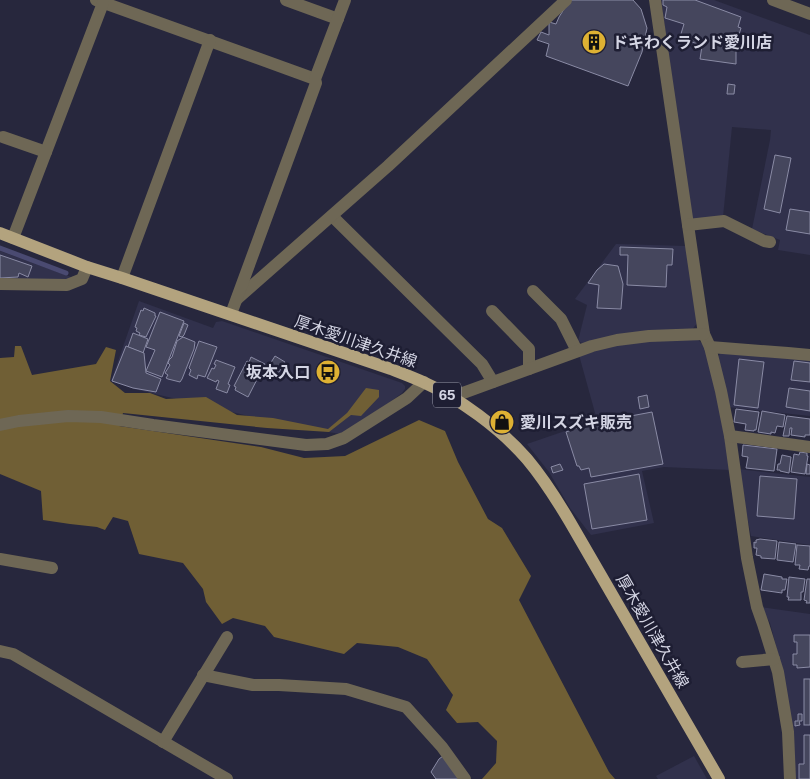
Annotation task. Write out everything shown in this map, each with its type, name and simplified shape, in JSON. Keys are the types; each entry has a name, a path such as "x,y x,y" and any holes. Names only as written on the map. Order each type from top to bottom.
{"main road":[{"name":"厚木愛川津久井線","path":"0,233 87,267 230,314 424,382 452,397 505,437 546,484 570,522 719,779"}],"street":[{"path":"288,0 338,19"},
{"path":"230,314 345,0"},
{"path":"237,298 388,166 566,0"},
{"path":"656,0 704,334 710,347 730,436 747,558 757,607 778,672 788,732 790,779"},
{"path":"774,0 810,14"},
{"path":"13,238 100,1 315,79"},
{"path":"122,278 210,40"},
{"path":"3,137 46,152"},
{"path":"332,216 482,364 493,382"},
{"path":"688,225 724,221 764,241 770,242"},
{"path":"0,284 67,285 82,279 87,267"},
{"path":"533,291 561,319 577,351"},
{"path":"492,311 529,349 529,369"},
{"path":"452,397 577,351 617,340 649,336 704,334"},
{"path":"710,347 810,356"},
{"path":"0,426 19,421 68,416 101,417 306,445 327,444 344,438 406,398 424,382"},
{"path":"730,436 810,447"},
{"path":"0,559 52,568"},
{"path":"163,742 226,637"},
{"path":"0,651 13,654 226,779"},
{"path":"742,662 774,659"},
{"path":"203,676 253,686 279,685 346,689 406,707 442,747 465,779"}],"shaded area":[{"path":"661,0 714,0 810,35 810,255 778,250 780,240 752,229 771,130 732,127 723,217 695,220 691,217"},
{"path":"616,244 686,246 698,322 691,331 582,343 578,341 587,305 575,299"},
{"path":"0,251 71,277 70,280 0,282"},
{"path":"139,301 213,328 216,322 222,321 402,383 405,389 386,405 340,434 283,424 134,389 111,381"},
{"path":"696,338 707,348 713,369 730,470 664,467 642,471 654,523 591,535 570,508 549,472 527,444 597,420 579,355 623,343"},
{"path":"15,346 21,346 32,375 96,364 106,347 116,350 110,381 125,393 150,393 166,399 206,397 237,415 273,418 328,429 347,413 366,388 379,390 379,397 361,416 351,415 329,432 267,428 123,413 119,426 261,447 304,458 345,456 419,420 445,431 458,462 488,519 502,528 531,576 519,600 609,772 615,779 482,779 496,763 497,741 478,722 457,723 446,710 453,695 427,659 398,647 357,643 344,654 274,637 265,626 233,618 222,624 206,602 203,589 183,563 139,554 128,521 113,517 105,530 97,527 43,520 41,491 0,474 0,358 14,357"},
{"path":"722,351 810,359 810,416 728,407 716,359"},
{"path":"738,469 810,477 810,545 751,536"},
{"path":"761,607 810,614 810,779 795,779 782,669 770,623"},
{"path":"694,756 707,779 658,779 656,776"}],"building":[{"name":"ドキわくランド愛川店","path":"572,0 633,0 641,9 647,28 642,52 628,86 546,56 549,44 537,40 541,32 549,35 549,22 556,24 566,6"},
{"path":"663,0 695,0 741,17 738,27 741,28 736,44 736,64 700,59 702,46 680,37 684,24 665,18 667,7 663,5"},
{"path":"728,84 735,85 734,94 727,94"},
{"path":"775,155 791,158 780,213 764,209"},
{"path":"790,209 810,212 810,234 786,230"},
{"path":"620,247 673,249 672,265 667,265 666,287 627,285 628,255 620,255"},
{"path":"0,255 32,266 28,277 19,273 18,277 0,278"},
{"path":"604,264 618,266 623,284 621,309 597,308 599,285 588,283"},
{"path":"144,308 155,313 156,316 146,337 139,335 140,333 136,331 137,328 135,327 141,310 143,311"},
{"path":"160,312 184,321 162,377 146,371 155,350 146,347"},
{"path":"184,323 188,325 182,337 179,336"},
{"path":"133,333 148,339 143,353 128,347"},
{"path":"183,337 195,342 194,349 180,382 166,378 168,375 165,373 170,365 168,363 177,341"},
{"path":"199,341 217,347 205,377 198,375 197,379 189,375 191,370 189,368"},
{"path":"126,346 144,353 146,373 161,379 156,392 133,388 112,381"},
{"path":"275,356 285,362 279,372 276,371 277,368 270,364"},
{"path":"251,357 265,364 248,397 235,390 236,387 234,386"},
{"path":"739,359 764,362 758,408 734,405"},
{"path":"216,360 235,367 228,384 230,385 227,393 216,389 219,381 217,380 216,382 207,378 212,368 214,369 216,365 214,364"},
{"path":"794,361 810,363 810,382 791,380"},
{"path":"789,388 810,391 810,411 786,407"},
{"path":"647,395 649,407 640,409 638,397"},
{"path":"736,409 759,412 756,430 745,430 746,424 734,422"},
{"path":"762,411 785,415 783,427 777,426 775,433 771,432 771,434 758,432"},
{"path":"652,412 663,464 591,477 589,468 581,470 577,466 566,432 588,424"},
{"path":"787,416 810,419 810,435 805,435 805,437 791,435 792,428 790,428 789,436 783,436"},
{"path":"743,445 777,449 774,471 746,468 748,457 742,456"},
{"path":"800,452 807,453 808,456 805,474 791,472 794,454 799,455"},
{"path":"782,455 791,457 789,473 777,470"},
{"path":"560,464 563,470 553,473 551,467"},
{"path":"807,464 810,465 810,474 806,474"},
{"path":"639,474 647,520 592,529 584,484"},
{"path":"760,476 797,479 794,519 757,516"},
{"path":"756,540 777,541 775,559 761,558 761,556 756,555 757,548 754,548 754,542 756,543"},
{"path":"779,542 796,544 793,562 777,560"},
{"path":"797,545 810,546 810,566 808,570 799,569 800,565 795,565"},
{"path":"764,574 787,579 785,590 782,590 782,593 761,590"},
{"path":"789,577 805,579 801,600 788,600"},
{"path":"807,579 810,579 810,603 806,603 807,601 804,600"},
{"path":"794,635 810,635 810,667 797,668 797,665 793,665 793,654 797,654 797,642 794,642"},
{"path":"804,679 810,679 810,725 804,725"},
{"path":"798,714 802,714 802,721 799,721 800,725 795,726 795,721 798,721"},
{"path":"804,735 810,735 810,779 799,779 799,764 804,764"},
{"path":"443,756 461,779 436,779 431,772"}],"waterway":[{"path":"0,248 66,273"}],"place":[{"name":"ドキわくランド愛川店","path":"594,42"},
{"name":"坂本入口","path":"328,372"},
{"name":"愛川スズキ販売","path":"502,422"}]}
